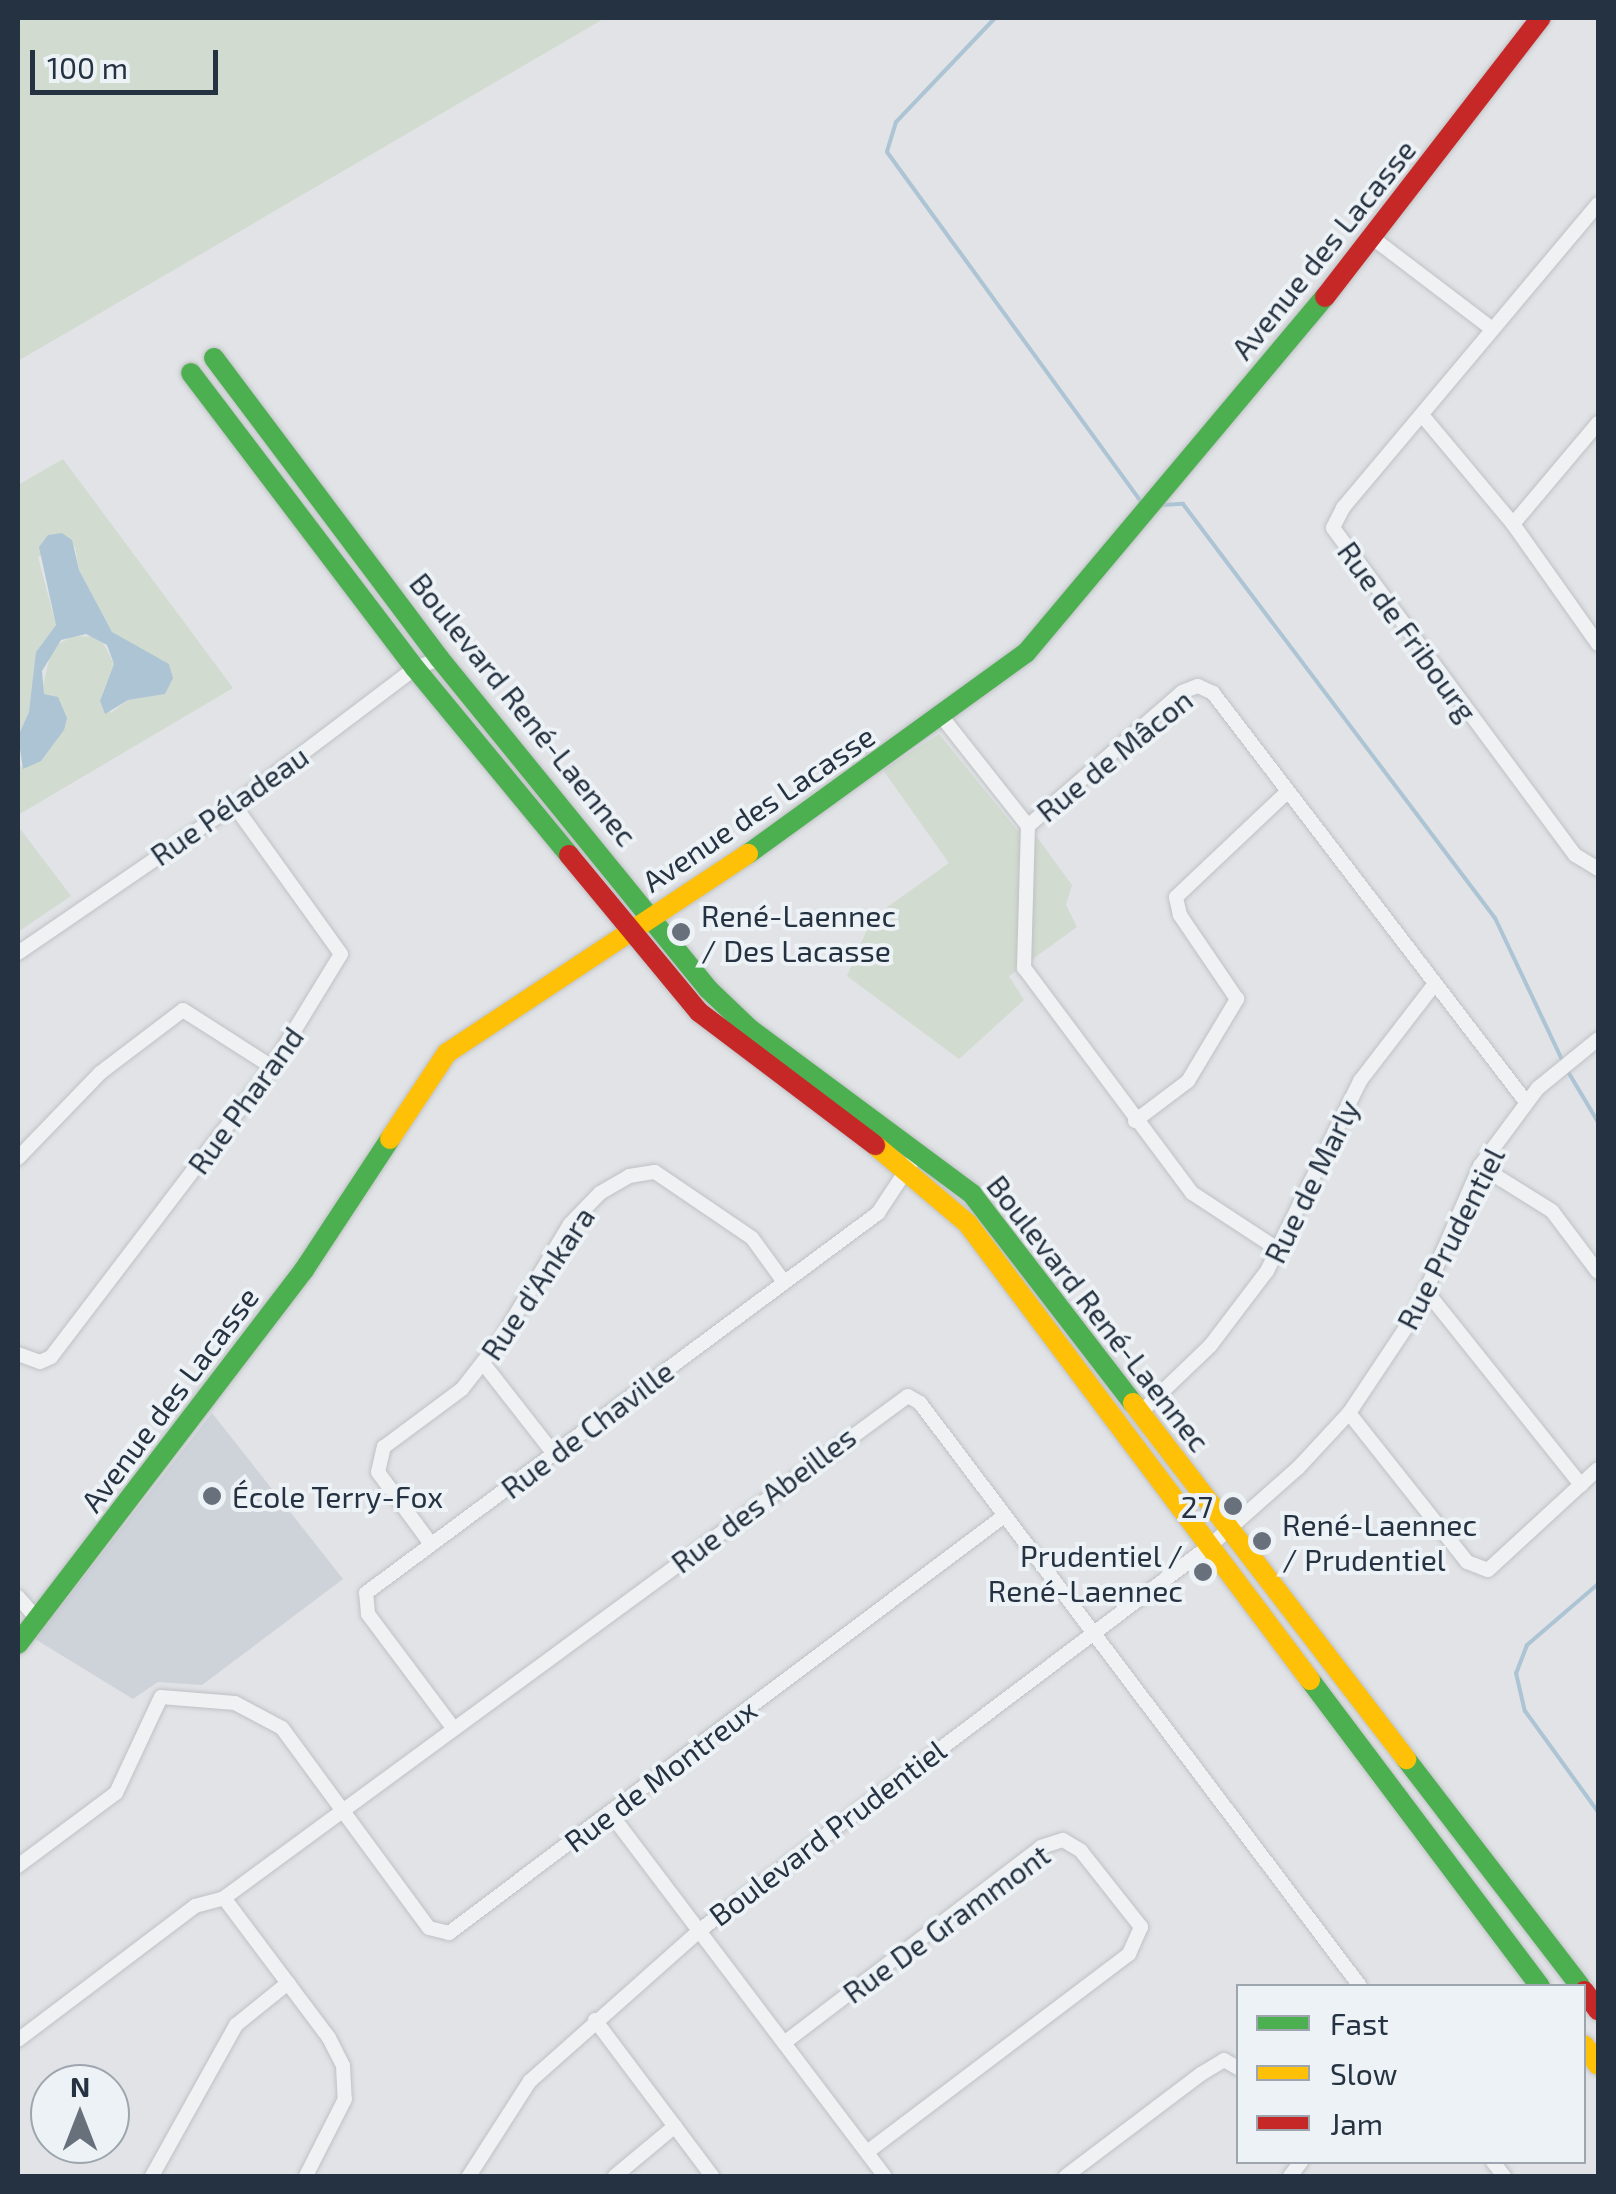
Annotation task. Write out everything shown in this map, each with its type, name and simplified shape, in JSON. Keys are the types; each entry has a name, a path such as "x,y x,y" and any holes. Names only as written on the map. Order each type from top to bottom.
{"street":[{"name":"Avenue des Lacasse","path":"18,1644 304,1270 447,1052 824,804 1026,653 1374,239 1540,18"},
{"name":"Rue de Fribourg","path":"1598,204 1333,528 1575,855 1598,868"},
{"path":"1374,239 1492,329"},
{"name":"Boulevard René-Laennec","path":"214,358 440,659 728,1011 920,1150 972,1194 1139,1414 1220,1538 1539,1984"},
{"name":"Boulevard René-Laennec","path":"191,373 415,668 718,1031 908,1168 968,1224 1578,1984"},
{"path":"1422,415 1513,524 1598,644"},
{"path":"1513,524 1598,422"},
{"name":"Rue Péladeau","path":"18,953 234,805 415,668 440,659"},
{"name":"Rue de Mâcon","path":"1279,1250 1192,1193 1024,968 1028,826 1191,687 1213,693 1526,1102"},
{"path":"942,716 1028,826"},
{"path":"1136,1121 1188,1081 1237,999 1180,915 1176,897 1287,792"},
{"name":"Rue Pharand","path":"18,1354 40,1362 51,1357 272,1068 341,954 234,805"},
{"name":"Rue de Marly","path":"1139,1414 1210,1346 1279,1250 1360,1081 1434,985"},
{"path":"18,1158 100,1073 183,1010 272,1068"},
{"name":"Rue Prudentiel","path":"1220,1538 1348,1413 1427,1292 1480,1166 1526,1102 1598,1039"},
{"name":"Rue de Chaville","path":"454,1730 368,1614 366,1593 878,1213 920,1150"},
{"path":"1480,1166 1552,1211 1598,1272"},
{"name":"Rue d'Ankara","path":"431,1544 378,1472 384,1447 462,1388 484,1363 583,1208 642,1172 656,1172 752,1238 784,1282"},
{"path":"1427,1292 1581,1485"},
{"path":"484,1363 554,1454"},
{"name":"Rue des Abeilles","path":"18,2040 194,1906 224,1898 895,1400 908,1396 920,1403 1358,1984"},
{"path":"1348,1413 1467,1562 1488,1570 1598,1469"},
{"name":"Rue de Montreux","path":"342,1811 429,1928 449,1933 1004,1516"},
{"name":"Boulevard Prudentiel","path":"469,2176 530,2081 594,2020 700,1930 1090,1632 1220,1538"},
{"path":"18,1597 37,1619"},
{"path":"18,1866 116,1794 152,1710 173,1694 235,1702 262,1714 282,1728 342,1811"},
{"path":"610,1813 884,2176"},
{"name":"Rue De Grammont","path":"784,2043 1040,1847 1063,1840 1081,1852 1141,1927 1128,1954 866,2152"},
{"path":"224,1898 288,1983 343,2066 345,2099 306,2176"},
{"path":"152,2176 236,2025 288,1983"},
{"path":"594,2020 712,2176"},
{"path":"1066,2176 1200,2074 1224,2060 1236,2067"},
{"path":"615,2176 639,2150 674,2126"}],"shaded area":[{"path":"18,18 605,18 18,361"},
{"path":"63,459 233,688 18,815 18,767 41,761 63,730 58,698 44,694 52,647 74,636 100,637 114,664 103,692 111,713 128,700 165,694 172,672 163,660 136,651 112,632 79,570 75,547 38,557 56,625 41,645 29,712 18,736 18,485"},
{"path":"939,734 1017,830 1034,833 1072,885 1066,905 1077,927 1009,976 1024,1000 959,1059 847,976 872,918 949,863 883,770"},
{"path":"18,826 71,896 18,932"},
{"name":"École Terry-Fox","path":"212,1413 343,1579 202,1685 158,1682 133,1699 35,1639"}],"water":[{"path":"62,533 72,540 79,570 112,632 169,664 173,678 165,694 128,700 105,714 100,701 114,664 107,645 86,634 61,640 42,671 44,694 58,697 67,718 64,730 41,761 23,769 18,736 29,712 36,652 56,625 39,547 48,535"}],"waterway":[{"path":"995,18 896,122 887,152 1142,503"},
{"path":"1161,505 1183,504 1495,918 1563,1062"},
{"path":"1567,1070 1598,1122"},
{"path":"1598,1584 1527,1645 1516,1673 1525,1711 1598,1812"}],"traffic: fast":[{"path":"748,854 1026,653 1325,297"},
{"path":"214,358 440,659 708,989 750,1029 972,1194 1133,1403"},
{"path":"191,373 415,668 569,855"},
{"path":"18,1644 304,1270 390,1139"},
{"path":"1310,1680 1538,1984"},
{"path":"1406,1759 1578,1984"}],"traffic: slow":[{"path":"390,1139 447,1053 748,854"},
{"path":"875,1145 968,1224 1310,1680"},
{"path":"1133,1403 1406,1759"},
{"path":"1586,2048 1598,2065"}],"traffic: jam":[{"path":"1325,297 1541,18"},
{"path":"569,855 699,1012 875,1145"},
{"path":"1586,1994 1598,2010"}],"place":[{"name":"René-Laennec / Des Lacasse","path":"681,932"},
{"name":"École Terry-Fox","path":"212,1496"},
{"name":"27","path":"1233,1506"},
{"name":"René-Laennec / Prudentiel","path":"1262,1541"},
{"name":"Prudentiel / René-Laennec","path":"1203,1572"}]}
